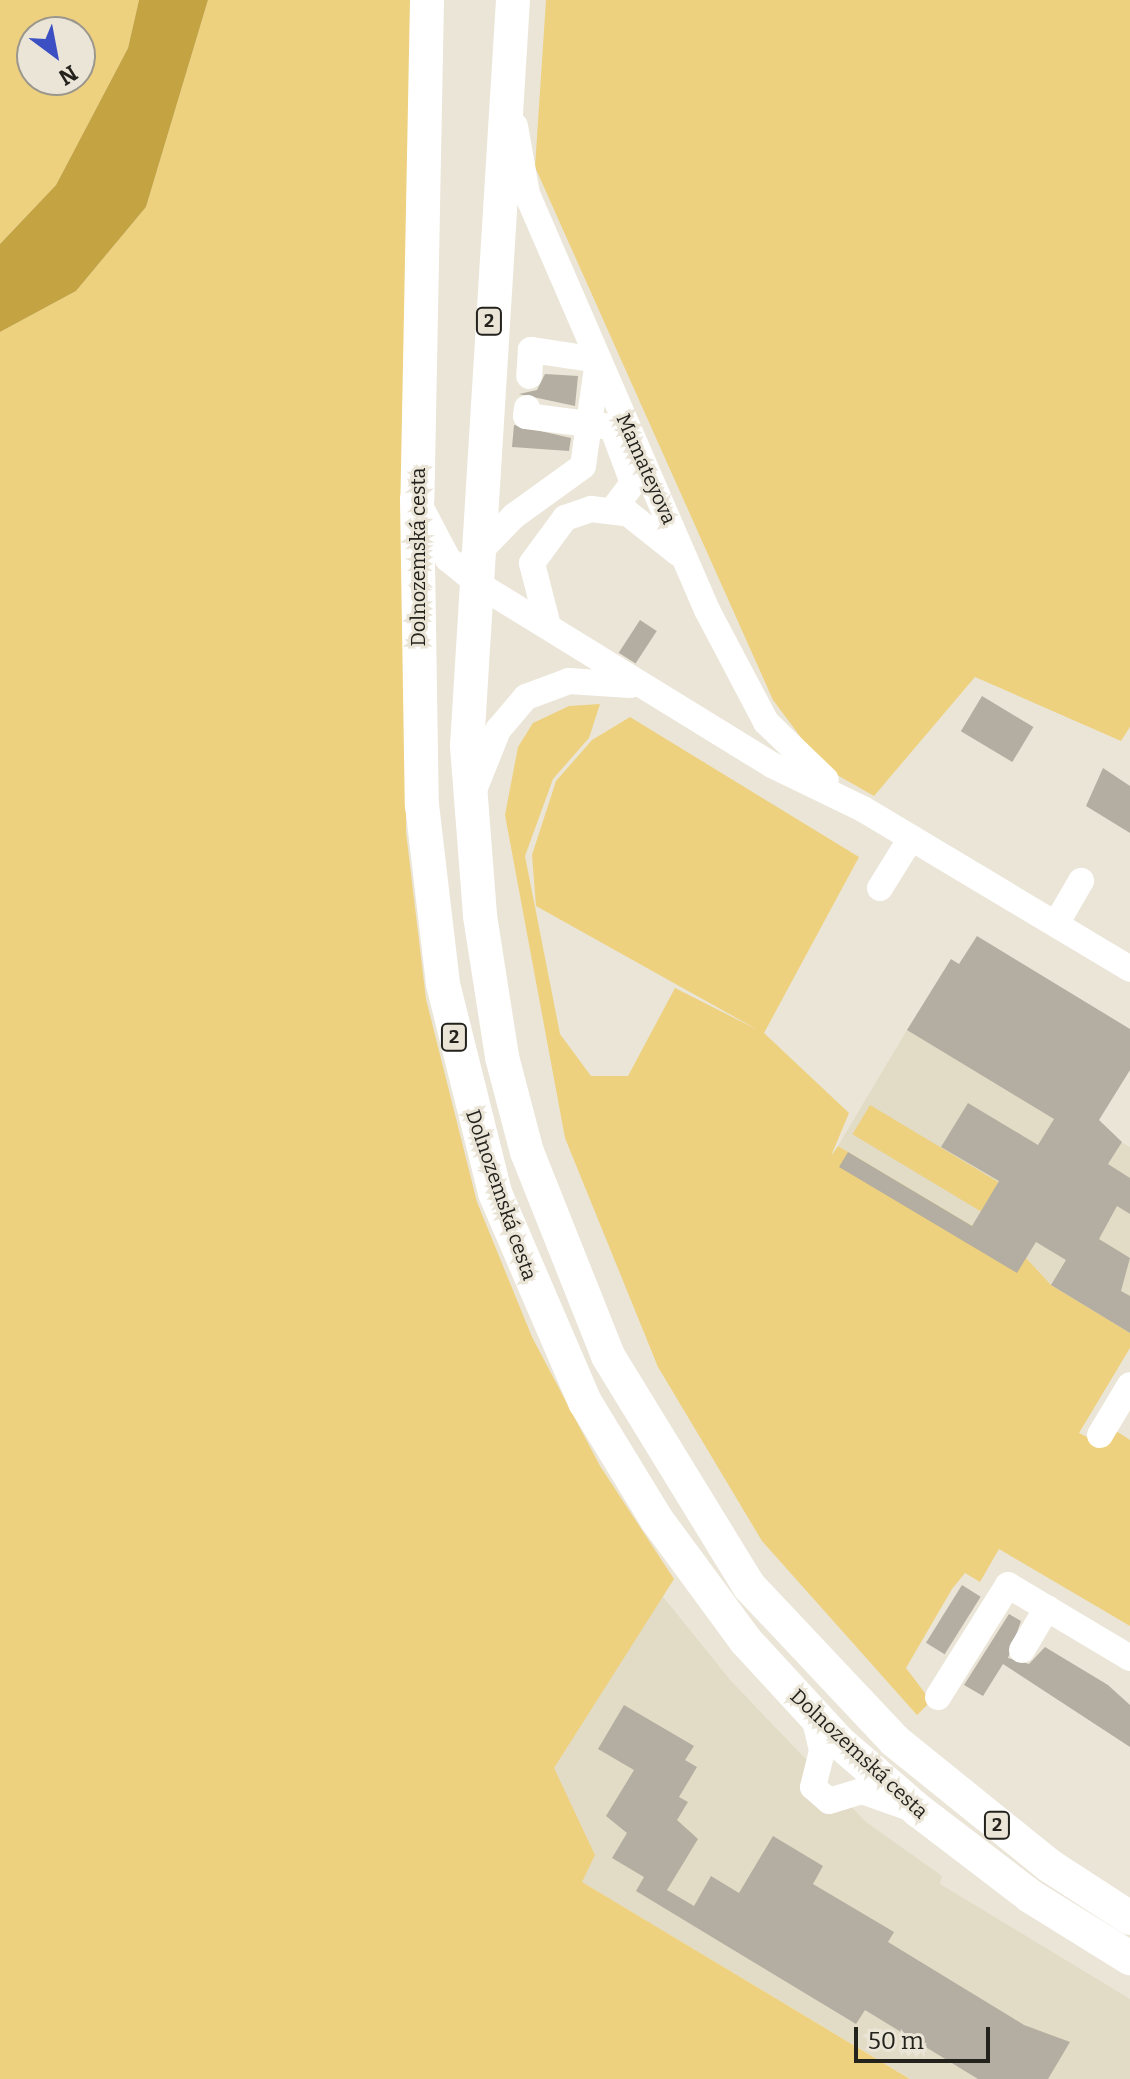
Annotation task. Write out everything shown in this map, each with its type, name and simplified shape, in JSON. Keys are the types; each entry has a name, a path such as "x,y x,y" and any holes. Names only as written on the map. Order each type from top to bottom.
{"main road":[{"name":"Dolnozemská cesta","path":"427,0 417,499 427,868 448,1011 487,1167 540,1308 603,1433 696,1577 814,1716 831,1746 1007,1880 1128,1960"},
{"name":"Dolnozemská cesta","path":"513,0 473,570 469,805 510,1090 543,1200 608,1356 740,1573 895,1741 1050,1866 1130,1918"}],"street":[{"name":"Mamateyova","path":"508,83 527,194 686,561 766,722 863,809"},
{"path":"473,570 557,485 583,466 598,360 530,363"},
{"path":"527,408 526,416 589,420 612,427 633,477 613,510"},
{"path":"557,485 574,514"},
{"name":"Mamateyova","path":"417,499 442,549 548,626 772,765 863,809 1130,969"},
{"path":"548,626 532,563 548,532 574,514 613,510 649,526 686,561"},
{"path":"469,805 498,730 530,695 595,679 655,693"},
{"path":"880,888 911,838"},
{"path":"1056,924 1081,881"},
{"path":"1100,1435 1127,1395"},
{"path":"938,1697 1008,1585 1130,1658"},
{"path":"1022,1650 1047,1608"},
{"path":"895,1741 831,1746 821,1794 862,1791 919,1811"}],"shaded area":[{"path":"0,0 139,0 128,48 56,185 0,244"},
{"path":"139,0 208,0 146,207 76,291 0,332 0,244 56,185 128,48"},
{"path":"208,0 416,0 406,832 426,999 477,1202 532,1337 600,1466 674,1579 554,1768 595,1855 582,1882 910,2079 0,2079 0,332 76,291 146,207"},
{"path":"546,0 1130,0 1130,727 1121,741 975,677 874,796 823,767 773,700 535,167"},
{"path":"600,704 589,738 553,779 525,856 560,1034 591,1076 628,1076 675,988 758,1030 536,906 532,855 556,781 592,740 630,717 859,857 764,1033 849,1113 831,1156 838,1146 1026,1258 1051,1285 1130,1333 1130,1348 1079,1433 1103,1445 1113,1429 1130,1440 1130,1626 999,1549 980,1582 965,1573 952,1589 906,1668 931,1701 917,1715 762,1541 658,1367 565,1138 505,815 518,747 533,723 569,706"},
{"path":"907,1030 1130,1147 1130,1333 1051,1285 1026,1258 838,1146"},
{"path":"870,1105 999,1182 981,1211 852,1134"},
{"path":"660,1593 731,1681 866,1822 942,1876 940,1884 1130,1999 1130,2079 911,2079 582,1882 554,1768"}],"building":[{"path":"545,374 578,376 575,406 519,394 537,390"},
{"path":"514,425 571,438 569,451 512,447"},
{"path":"640,620 657,631 636,664 619,653"},
{"path":"982,696 1033,727 1012,762 961,731"},
{"path":"1103,768 1130,786 1130,833 1086,806"},
{"path":"977,936 1130,1029 1130,1070 1099,1120 1122,1142 1108,1164 1130,1178 1130,1214 1117,1206 1099,1239 1130,1258 1121,1291 1130,1296 1130,1333 1051,1285 1066,1260 1036,1242 1017,1273 839,1167 848,1152 972,1226 999,1181 941,1147 968,1103 1038,1145 1054,1119 907,1030 951,959 959,964"},
{"path":"962,1585 981,1597 945,1654 926,1643"},
{"path":"1009,1614 1021,1621 1008,1658 1029,1664 1045,1647 1108,1685 1130,1705 1130,1747 1003,1664 983,1696 964,1685"},
{"path":"624,1705 694,1746 685,1760 697,1767 679,1797 688,1802 677,1820 698,1839 667,1890 694,1906 711,1876 739,1893 773,1836 823,1866 813,1884 894,1932 888,1942 1024,2025 1070,2042 1048,2079 978,2079 865,2010 856,2024 636,1891 644,1877 612,1858 627,1833 606,1816 634,1770 598,1749"}]}
